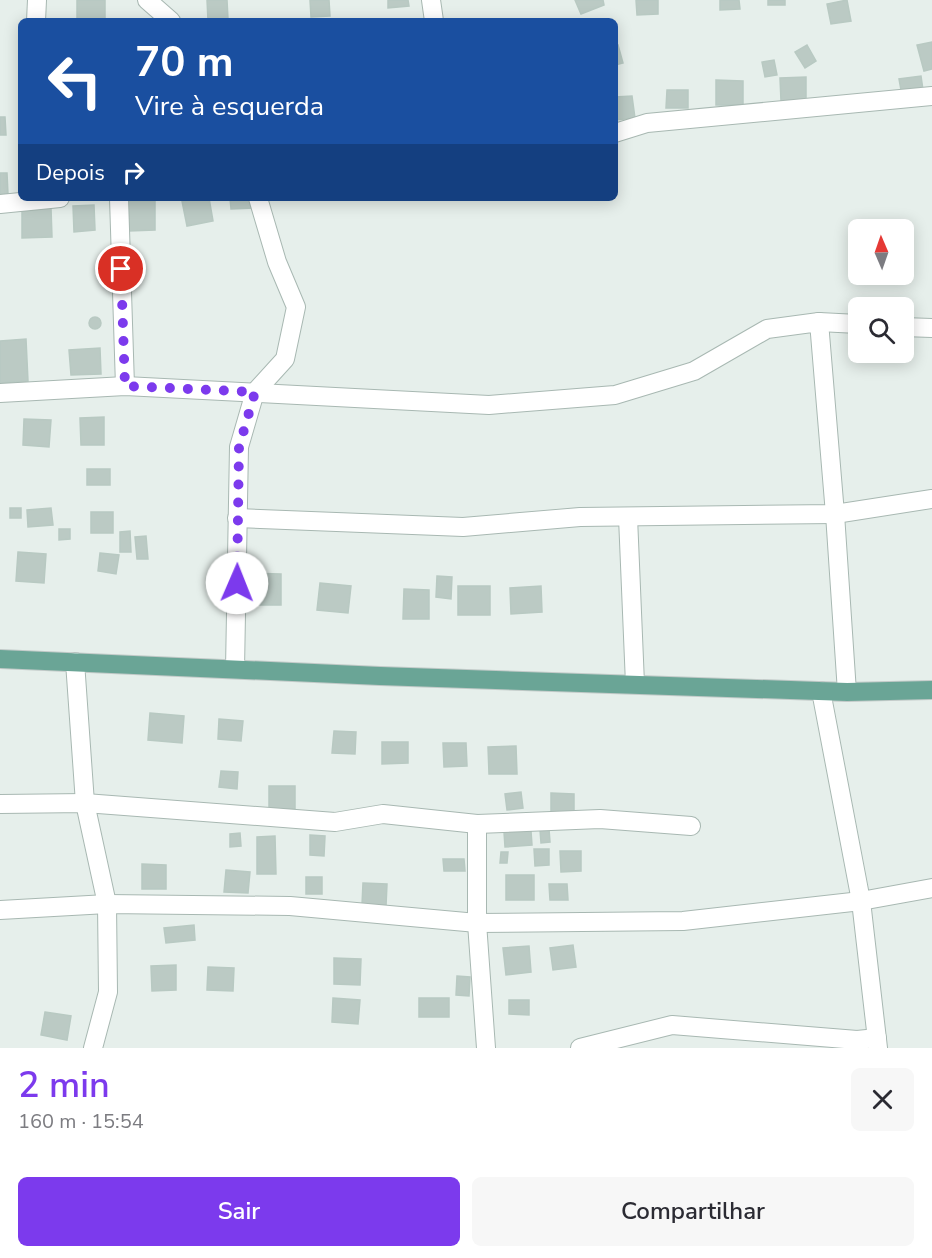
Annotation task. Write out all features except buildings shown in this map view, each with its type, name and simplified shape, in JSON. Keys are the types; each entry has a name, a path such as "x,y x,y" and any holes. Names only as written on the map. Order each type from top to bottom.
{"main road":[{"path":"0,659 848,692 932,690"}],"street":[{"path":"36,18 37,0"},
{"path":"147,0 168,18"},
{"path":"431,0 434,18"},
{"path":"618,132 647,123 932,96"},
{"path":"0,204 21,201"},
{"path":"119,201 125,386"},
{"path":"236,669 239,447 255,392 285,359 296,307 277,262 259,201"},
{"path":"0,393 125,386 489,405 615,395 694,371 767,329 819,322 848,323"},
{"path":"819,322 848,692"},
{"path":"914,327 932,328"},
{"path":"237,518 463,526 580,517 835,514 932,499"},
{"path":"628,517 635,684"},
{"path":"75,662 85,803 107,904 108,992 93,1048"},
{"path":"580,1048 672,1025 877,1043 861,901 821,691"},
{"path":"0,804 85,803 335,822 383,814 477,824 600,819 692,826"},
{"path":"477,824 477,923 486,1048"},
{"path":"0,910 107,904 290,906 477,923 683,921 861,901 932,888"}],"route":[{"path":"121,269 125,386 255,392 239,447 237,583"}]}
